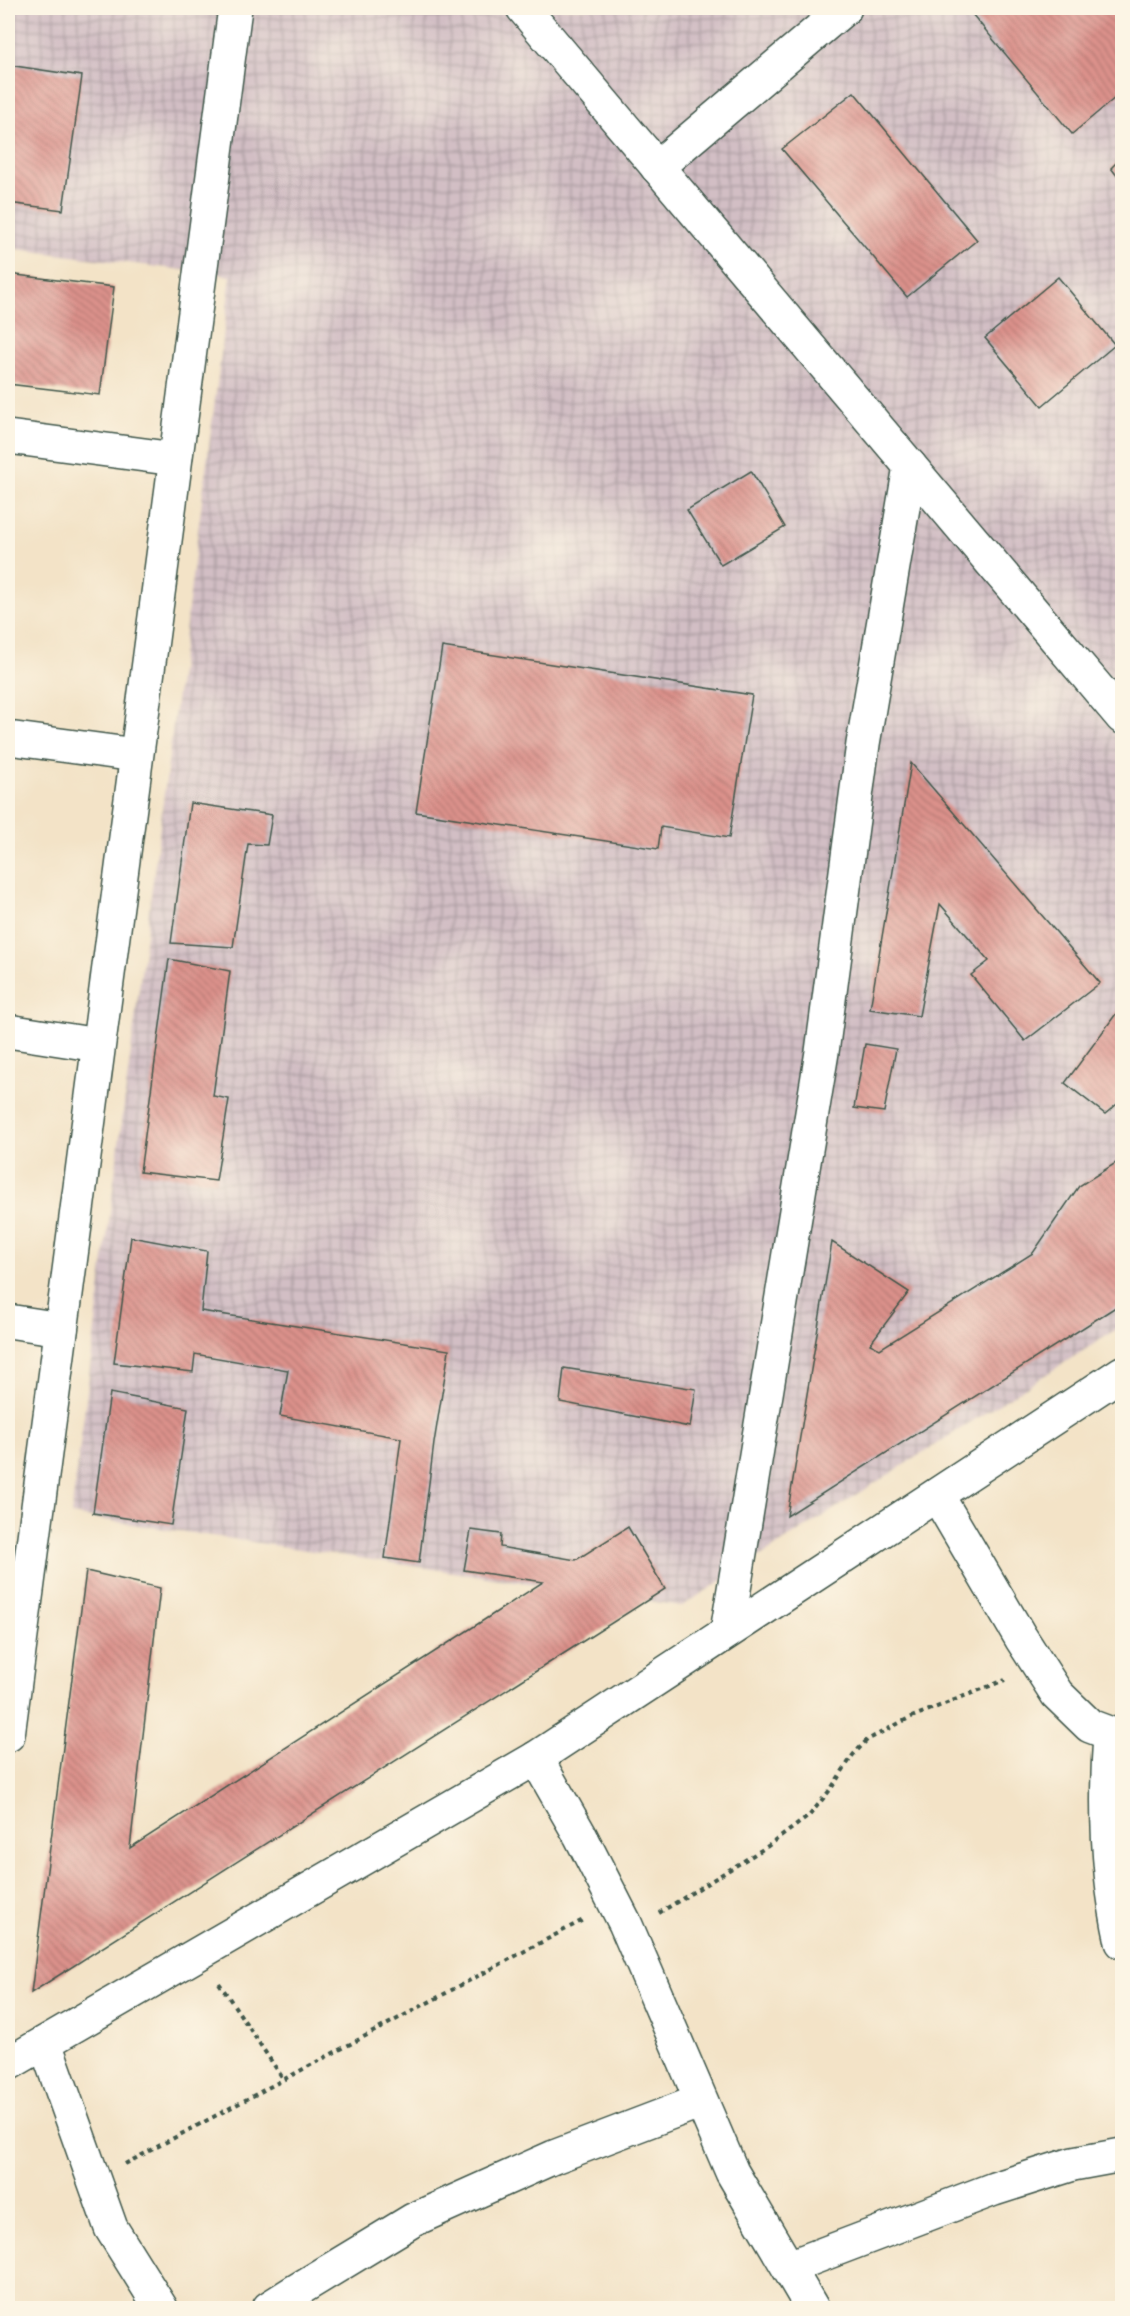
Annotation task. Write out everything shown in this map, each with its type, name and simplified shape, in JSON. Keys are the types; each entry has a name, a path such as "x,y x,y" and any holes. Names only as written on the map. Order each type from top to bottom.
{"street":[{"path":"8,1735 17,1595 61,1329 235,8"},
{"path":"523,8 1122,717"},
{"path":"657,167 845,8"},
{"path":"8,437 175,459"},
{"path":"727,1632 822,1052 863,744 910,466"},
{"path":"8,738 136,755"},
{"path":"8,1032 98,1045"},
{"path":"8,1321 61,1329"},
{"path":"8,2064 536,1758 1122,1373"},
{"path":"937,1495 1057,1694 1090,1726 1116,1736 1107,1783 1113,1888 1122,1942"},
{"path":"536,1758 580,1835 628,1932 732,2172 812,2308"},
{"path":"45,2043 111,2228 161,2308"},
{"path":"269,2308 414,2220 554,2157 701,2101"},
{"path":"789,2267 994,2189 1073,2164 1122,2155"}],"path":[{"path":"628,1932 768,1846 809,1816 830,1790 853,1755 867,1740 909,1718 1039,1666"},
{"path":"94,2181 614,1903"},
{"path":"199,1953 284,2080"},
{"path":"576,2303 580,2308"}],"shaded area":[{"path":"8,8 1122,8 1122,1326 682,1606 71,1515 231,276 8,248"}],"building":[{"path":"967,8 1110,8 1122,23 1122,92 1072,134"},
{"path":"8,65 82,76 63,210 8,203"},
{"path":"854,92 977,240 907,297 782,149"},
{"path":"1122,157 1122,182 1111,168"},
{"path":"8,274 114,287 100,395 8,384"},
{"path":"1058,277 1115,345 1042,406 985,338"},
{"path":"751,471 785,527 721,565 687,510"},
{"path":"442,647 752,695 729,838 661,827 658,849 416,812"},
{"path":"911,763 1100,983 1025,1041 971,975 989,961 940,904 919,1016 870,1009"},
{"path":"190,803 272,815 267,845 248,844 233,947 171,943"},
{"path":"169,959 230,971 213,1096 229,1099 216,1181 140,1172"},
{"path":"1121,1007 1122,1100 1105,1114 1065,1083"},
{"path":"865,1044 896,1049 884,1112 854,1108"},
{"path":"1122,1159 1122,1303 787,1516 832,1242 909,1292 870,1344 880,1349 1033,1253 1079,1186"},
{"path":"131,1237 207,1251 201,1311 449,1350 434,1443 419,1563 385,1558 401,1438 280,1416 288,1370 195,1354 193,1372 114,1363"},
{"path":"564,1368 696,1389 690,1427 560,1402"},
{"path":"110,1393 188,1408 171,1525 93,1513"},
{"path":"628,1527 665,1589 31,1993 86,1571 160,1588 130,1848 543,1582 464,1570 471,1530 501,1534 500,1547 576,1560"}]}
